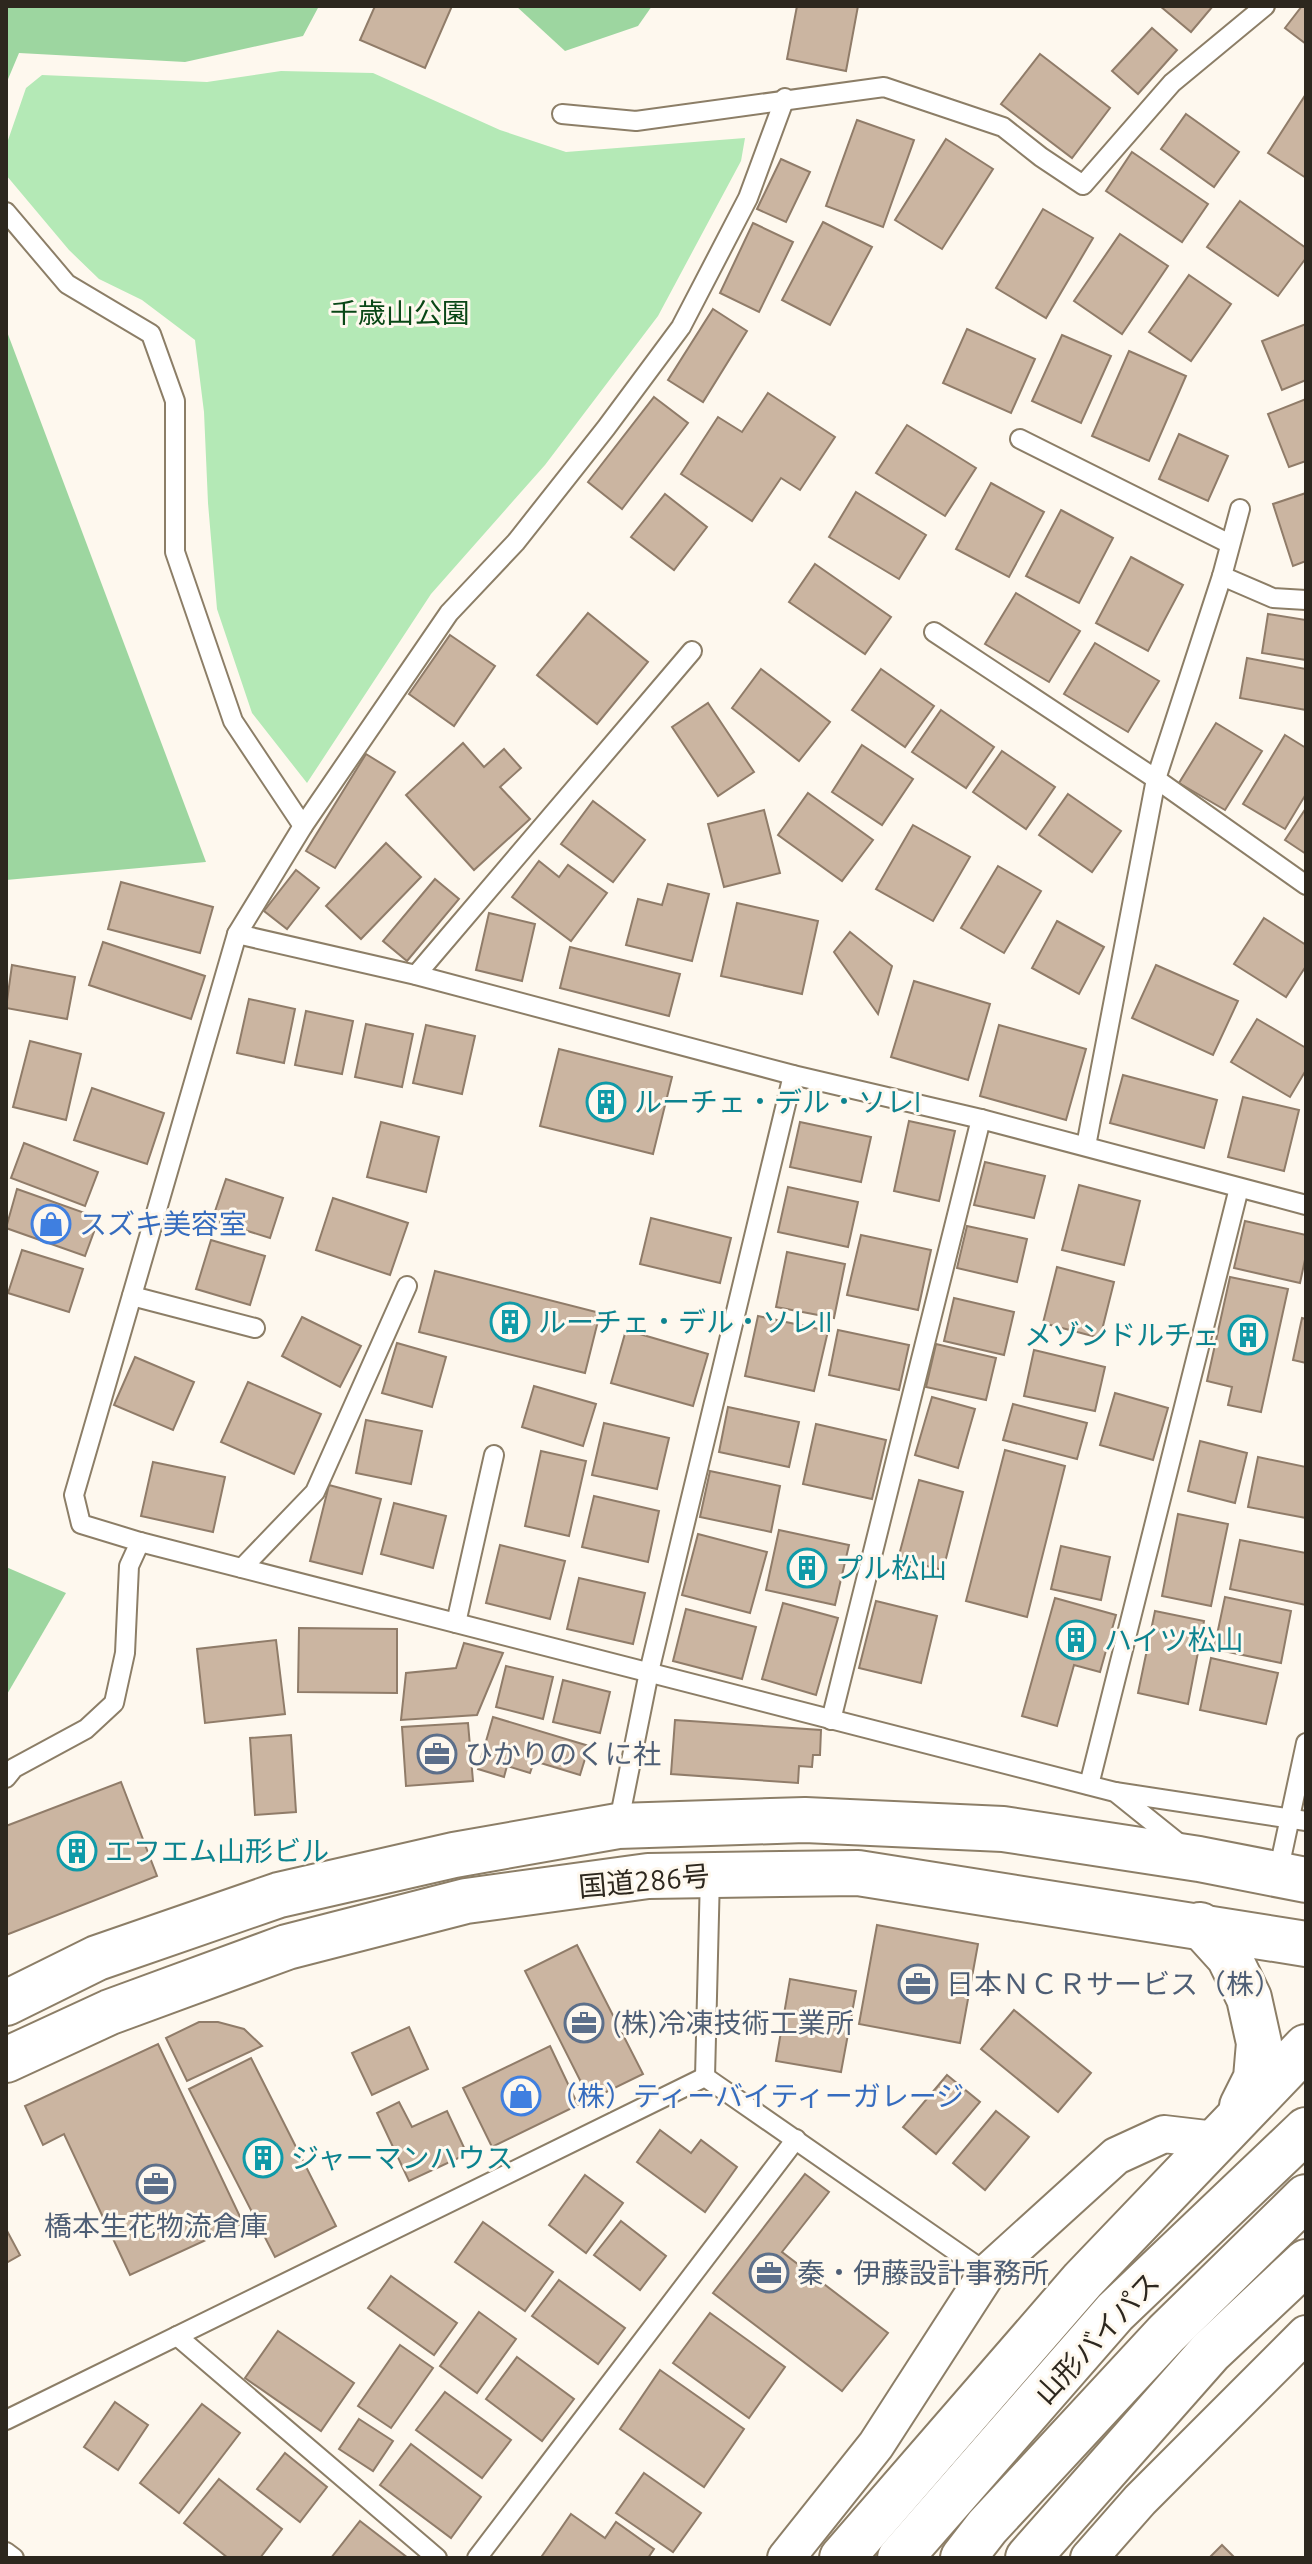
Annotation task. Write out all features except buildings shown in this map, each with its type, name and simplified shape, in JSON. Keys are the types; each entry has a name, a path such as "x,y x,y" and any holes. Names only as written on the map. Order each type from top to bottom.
{"highway":[{"name":"国道286号","path":"6,2003 97,1958 279,1895 454,1855 618,1826 805,1820 1003,1829 1292,1876"},
{"name":"国道286号","path":"6,2060 110,2012 287,1947 466,1901 648,1876 858,1873 1306,1944"},
{"path":"1200,1925 1229,1957 1249,1998 1259,2043 1256,2078 1225,2129"},
{"path":"842,2558 1083,2280 1306,2047"},
{"name":"山形バイパス","path":"900,2558 1115,2312 1306,2130"},
{"name":"山形バイパス","path":"963,2558 987,2527 1166,2334 1306,2197"},
{"path":"1028,2558 1210,2352 1306,2262"}],"street":[{"path":"786,2558 876,2445 987,2273 1116,2156 1164,2134 1225,2129"},
{"path":"1089,2558 1140,2500 1306,2334"}],"lane":[{"path":"562,114 636,121 785,98 884,87 1003,127 1083,185 1172,83 1265,6"},
{"path":"785,98 748,198 681,327 516,542 449,613 303,826 237,934 74,1495 81,1524 140,1542 1115,1792 1297,1819"},
{"path":"6,212 67,284 151,334 175,401 175,552 233,721 303,826"},
{"path":"1020,439 1230,544"},
{"path":"1086,1146 1156,779 1222,576 1240,509"},
{"path":"1222,576 1273,598 1306,600"},
{"path":"934,632 1156,779 1306,885"},
{"path":"416,975 692,651"},
{"path":"237,934 416,975 793,1075 981,1119 1306,1205"},
{"path":"618,1826 649,1672 793,1075"},
{"path":"831,1720 981,1119"},
{"path":"1089,1785 1239,1188"},
{"path":"242,1568 315,1492 407,1286"},
{"path":"132,1296 255,1328"},
{"path":"456,1623 494,1455"},
{"path":"6,1778 14,1768 86,1729 114,1703 125,1653 129,1566 140,1542"},
{"path":"1292,1876 1306,1743"},
{"path":"1115,1792 1199,1859"},
{"path":"705,2077 710,1875"},
{"path":"705,2077 987,2273"},
{"path":"6,2420 705,2077"},
{"path":"477,2558 796,2139"},
{"path":"177,2336 437,2558"},
{"path":"6,2552 14,2558"}],"green space":[{"path":"6,6 319,6 303,36 185,62 19,53 6,84"},
{"path":"516,6 652,6 638,26 565,51"},
{"name":"千歳山公園","path":"281,71 373,73 500,130 566,152 745,138 741,161 658,316 545,465 431,594 307,783 252,713 217,609 204,412 195,340 142,300 99,279 69,250 6,175 6,146 26,88 42,75 207,82"},
{"path":"6,329 206,862 6,880"},
{"path":"6,1567 66,1593 6,1696"}],"place":[{"name":"ルーチェ・デル・ソレI","path":"606,1102"},
{"name":"スズキ美容室","path":"51,1224"},
{"name":"ルーチェ・デル・ソレII","path":"510,1322"},
{"name":"メゾンドルチェ","path":"1248,1335"},
{"name":"プル松山","path":"807,1568"},
{"name":"ハイツ松山","path":"1076,1640"},
{"name":"ひかりのくに社","path":"437,1754"},
{"name":"エフエム山形ビル","path":"77,1851"},
{"name":"日本ＮＣＲサービス（株）","path":"918,1984"},
{"name":"(株)冷凍技術工業所","path":"584,2023"},
{"name":"（株）ティーバイティーガレージ","path":"521,2096"},
{"name":"ジャーマンハウス","path":"263,2158"},
{"name":"橋本生花物流倉庫","path":"156,2184"},
{"name":"秦・伊藤設計事務所","path":"769,2273"}]}
